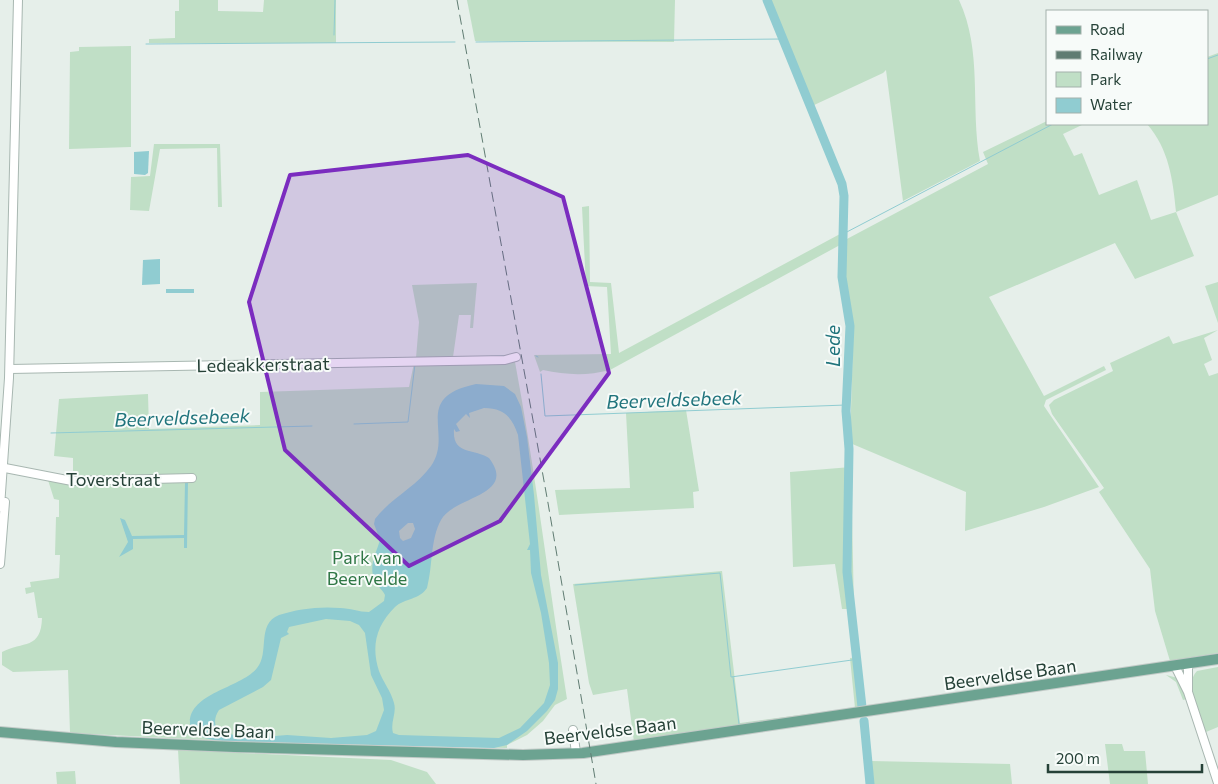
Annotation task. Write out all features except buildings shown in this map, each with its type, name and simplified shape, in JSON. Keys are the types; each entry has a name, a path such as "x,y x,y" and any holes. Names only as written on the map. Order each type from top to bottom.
{"main road":[{"name":"Beerveldse Baan","path":"0,732 116,742 235,748 524,755 576,754 1218,659"}],"street":[{"path":"0,564 6,494 5,468 10,369 18,0"},
{"path":"0,322 10,324"},
{"name":"Ledeakkerstraat","path":"10,369 496,360 516,357"},
{"path":"0,508 1,485 5,468"},
{"name":"Toverstraat","path":"5,468 72,482 192,478"},
{"path":"1188,664 1188,692"},
{"path":"1175,666 1188,692 1218,783"},
{"path":"573,730 576,754"}],"highlighted area":[{"path":"468,155 563,197 609,373 500,521 409,566 285,450 249,302 290,175"}],"green space":[{"path":"179,0 218,0 218,11 263,12 264,0 336,0 336,43 149,43 149,39 175,38 175,11 179,11"},
{"path":"467,0 675,0 674,42 475,41"},
{"path":"770,0 959,0 971,39 974,59 977,140 980,161 903,201 886,70 812,106"},
{"path":"131,46 131,147 69,149 70,52 79,51 79,47"},
{"path":"1218,53 1218,195 1176,212 1169,165 1160,144 1148,125 1208,125 1208,57"},
{"path":"1046,121 1046,125 1082,125 1063,134 1074,156 1082,153 1099,195 1137,180 1151,220 1176,212 1194,256 1135,279 1115,243 989,297 1044,396 1104,366 1106,370 1046,400 1044,406 1099,487 1044,507 965,531 966,492 850,443 853,342 845,275 845,240 988,164 983,152"},
{"path":"154,144 220,144 222,207 218,207 217,148 160,149 149,211 130,210 131,177 150,176"},
{"path":"589,206 590,282 611,283 619,353 840,234 840,245 610,370 585,374 568,374 543,370 540,372 534,355 611,354 607,287 586,286 582,207"},
{"path":"1218,282 1218,323 1205,286"},
{"path":"477,283 473,328 470,328 471,315 459,315 453,357 416,358 419,322 412,285"},
{"path":"1218,330 1204,338 1212,360 1204,364 1209,376 1218,373 1218,653 1170,661 1155,611 1150,569 1099,492 1104,488 1052,414 1049,405 1054,400 1113,371 1110,363 1169,336 1173,344"},
{"name":"Park van Beervelde","path":"515,362 567,699 555,705 543,721 527,735 507,745 507,748 251,742 70,733 68,670 13,672 2,665 2,652 34,640 41,628 42,618 38,618 34,592 26,594 25,588 31,587 30,582 59,578 60,555 55,555 56,517 59,517 59,500 54,499 48,480 73,484 73,458 54,456 59,399 148,394 149,429 260,425 260,392 409,387 414,363"},
{"path":"686,410 699,491 693,492 694,508 559,515 555,490 630,488 626,413"},
{"path":"851,467 854,609 842,609 835,564 793,567 790,472"},
{"path":"722,571 740,723 852,708 634,742 627,689 593,695 589,683 573,584"},
{"path":"859,657 864,706 855,708 850,658"},
{"path":"1218,667 1218,727 1206,732 1194,701 1192,692 1193,677 1197,671"},
{"path":"1166,675 1178,678 1187,699 1183,700 1176,682"},
{"path":"1105,744 1122,744 1124,751 1145,751 1148,784 1110,784"},
{"path":"178,750 391,760 427,772 436,784 180,784"},
{"path":"871,761 1010,764 1012,784 873,784"},
{"path":"75,771 76,784 57,784 56,772"}],"water":[{"path":"149,151 148,173 145,175 134,174 134,152"},
{"path":"160,259 160,284 142,285 143,260"},
{"path":"166,289 194,289 194,293 166,293"},
{"path":"476,384 504,386 515,394 521,407 527,437 534,495 541,575 558,663 558,689 555,700 547,711 527,731 507,745 494,748 235,742 215,740 198,735 192,730 190,724 192,714 197,705 206,698 240,681 257,668 263,655 265,632 272,619 286,613 317,608 332,607 369,612 384,601 385,595 375,581 372,569 380,540 374,524 375,519 431,466 437,454 439,441 439,407 445,398 456,390","holes":["484,408 491,408 502,412 513,423 518,435 530,544 527,550 530,550 531,573 541,613 549,663 550,685 544,703 520,728 499,738 399,735 393,733 394,703 379,671 375,653 377,637 383,622 395,607 420,595 427,588 433,545 441,520 448,512 490,488 496,480 496,471 489,458 466,450 457,444 454,438 454,429 456,432 460,431 456,424 466,414 470,418 469,413","408,523 413,523 415,529 411,538 403,541 400,538 399,531","326,619 350,621 359,625 365,633 371,675 382,698 384,710 376,731 367,735 331,738 287,735 251,738 218,732 215,721 219,710 263,687 271,680 281,638 289,634 287,632 289,627"]},
{"path":"188,481 187,548 184,548 184,538 133,539 133,549 119,557 128,542 120,518 125,520 132,536 184,535 185,482"}],"waterway":[{"path":"334,35 335,0"},
{"name":"Lede","path":"767,0 842,184 844,196 842,277 850,326 846,411 849,449 847,572 862,707"},
{"path":"476,42 783,39"},
{"path":"146,44 455,42"},
{"path":"1208,59 1218,55"},
{"path":"843,234 1051,125"},
{"name":"Beerveldsebeek","path":"475,357 504,356"},
{"name":"Beerveldsebeek","path":"354,424 408,422 415,364"},
{"name":"Beerveldsebeek","path":"541,374 545,416 846,405"},
{"name":"Beerveldsebeek","path":"51,433 312,426"},
{"path":"575,585 720,573 731,677 852,660"},
{"path":"733,677 739,724"},
{"name":"Lede","path":"864,721 870,784"}],"railway":[{"path":"457,0 548,503 596,784"}]}
